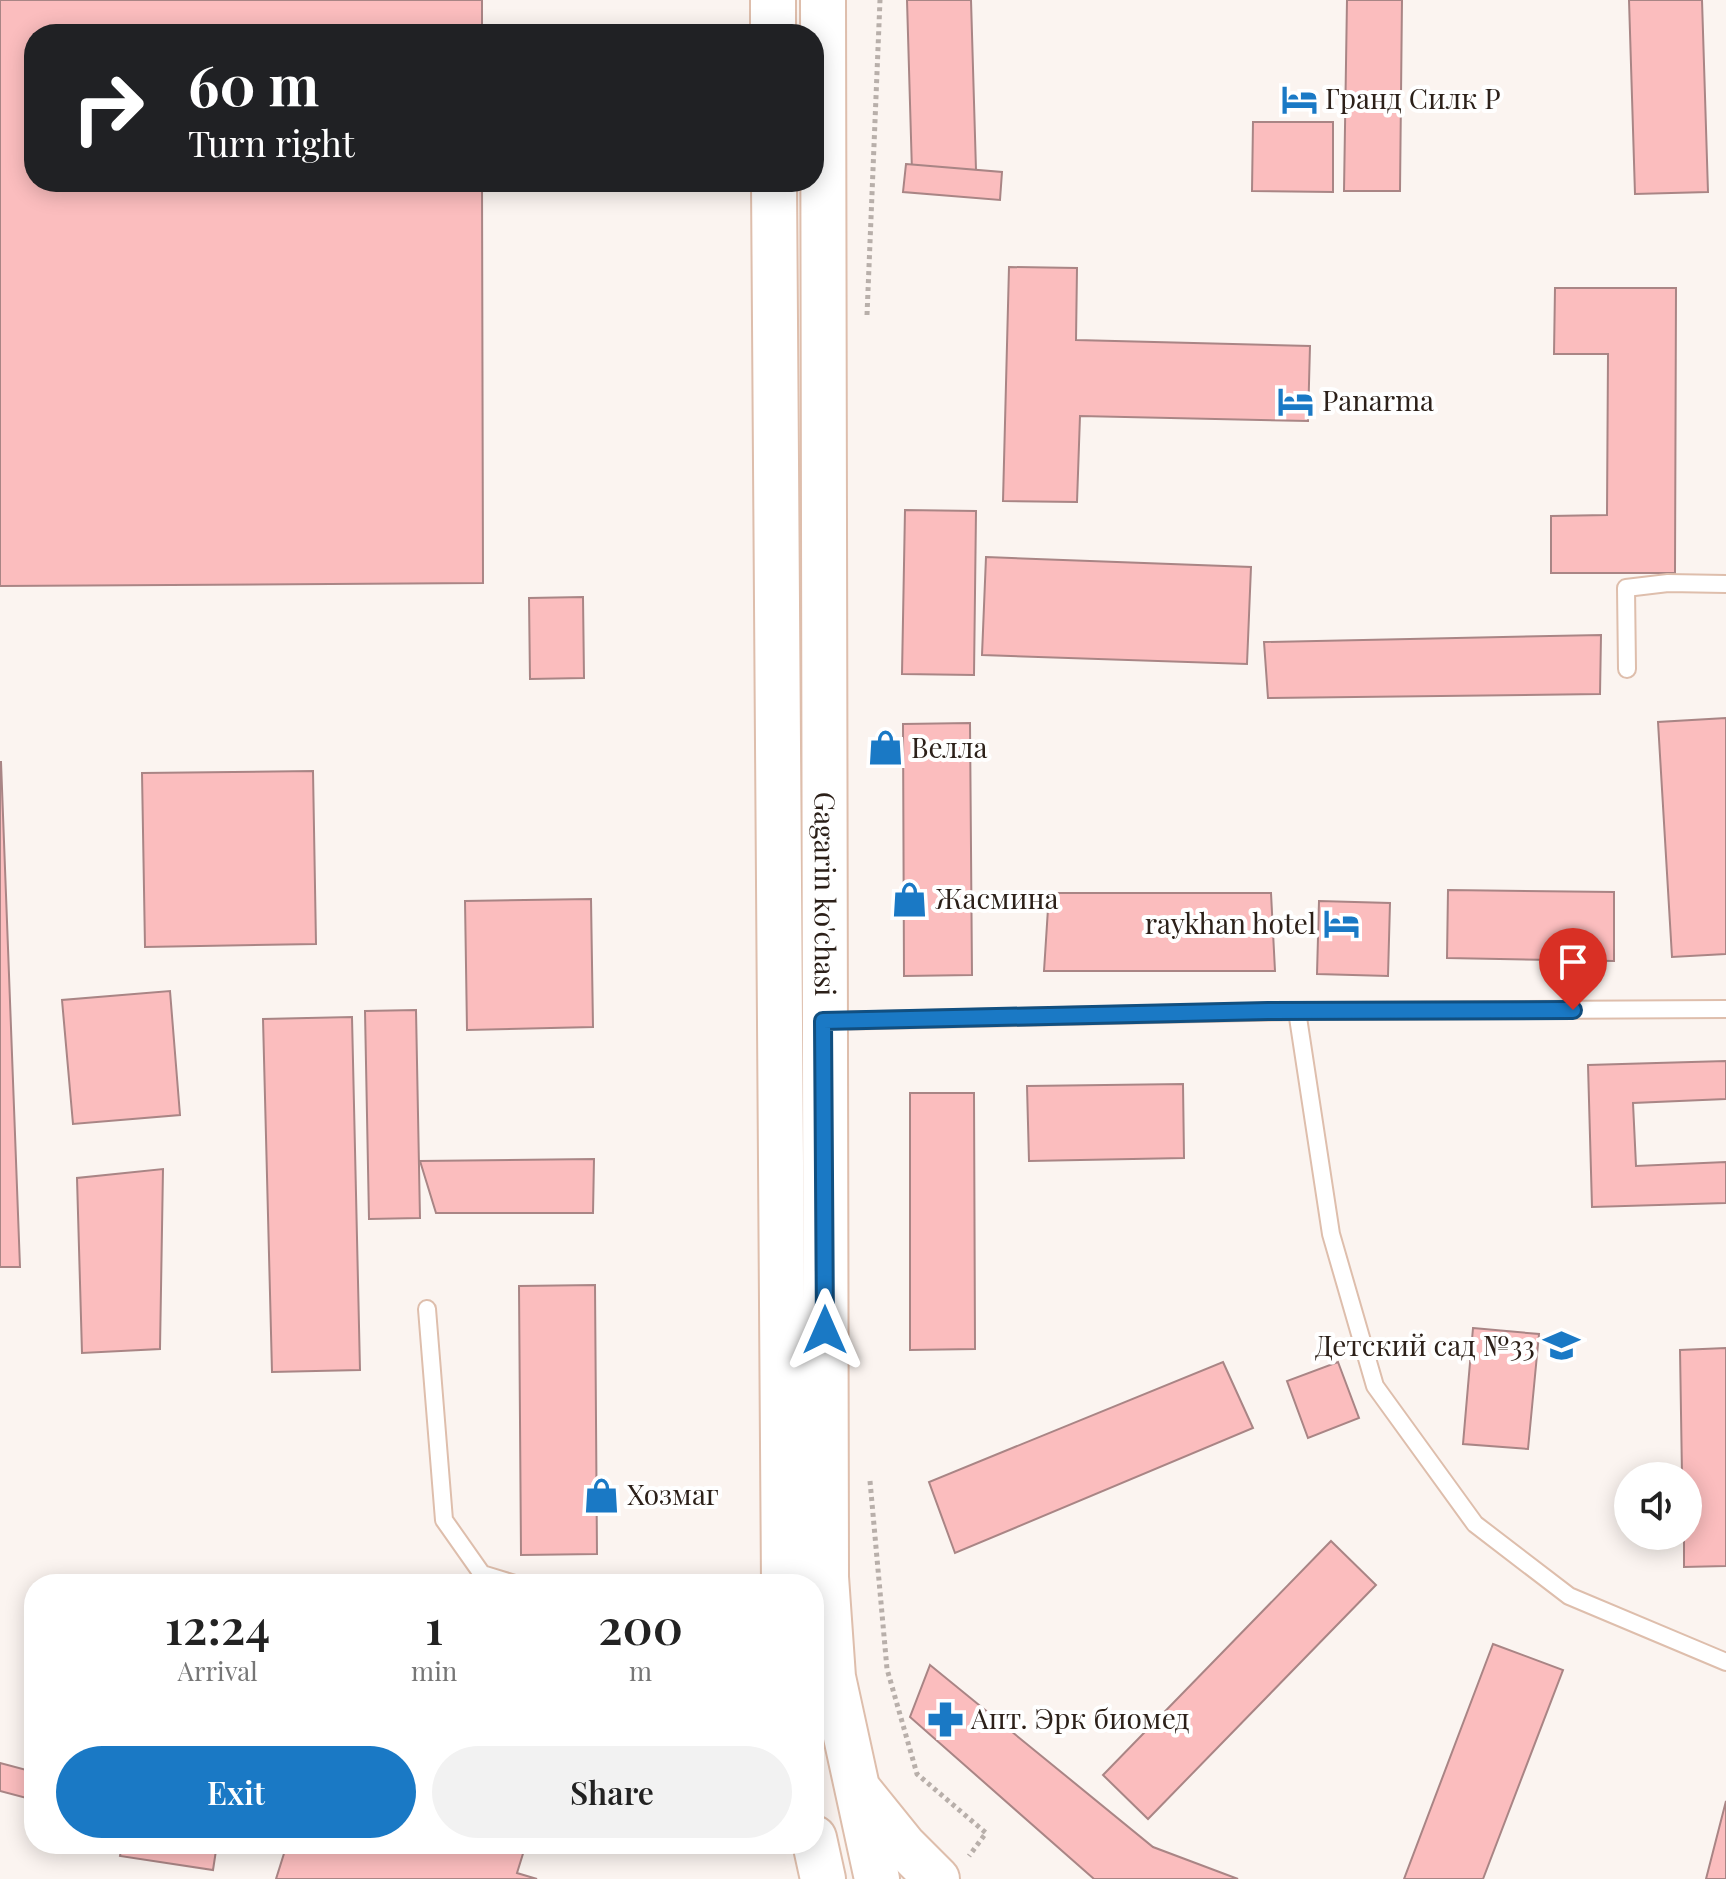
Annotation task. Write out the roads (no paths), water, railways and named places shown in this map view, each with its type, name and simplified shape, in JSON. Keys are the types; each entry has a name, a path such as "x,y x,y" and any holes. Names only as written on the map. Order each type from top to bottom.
{"main road":[{"path":"773,0 773,24"},
{"name":"Gagarin ko'chasi","path":"823,0 823,24"},
{"name":"Gagarin ko'chasi","path":"774,192 784,1574"},
{"name":"Gagarin ko'chasi","path":"823,192 826,1577 833,1677 877,1879"},
{"path":"858,1789 904,1846 949,1873"},
{"path":"818,1854 823,1879"}],"lane":[{"path":"1627,669 1626,588 1668,583 1726,584"},
{"path":"823,1021 1297,1011 1726,1009"},
{"path":"1297,1011 1331,1234 1375,1386 1475,1524 1569,1596 1726,1662"},
{"path":"427,1309 444,1520 482,1574"}],"place":[{"name":"Гранд Силк Р","path":"1299,99"},
{"name":"Panarma","path":"1296,401"},
{"name":"Велла","path":"885,748"},
{"name":"Жасмина","path":"909,899"},
{"name":"raykhan hotel","path":"1342,924"},
{"name":"Детский сад №33","path":"1561,1346"},
{"name":"Хозмаг","path":"601,1495"},
{"name":"Апт. Эрк биомед","path":"945,1719"}]}
